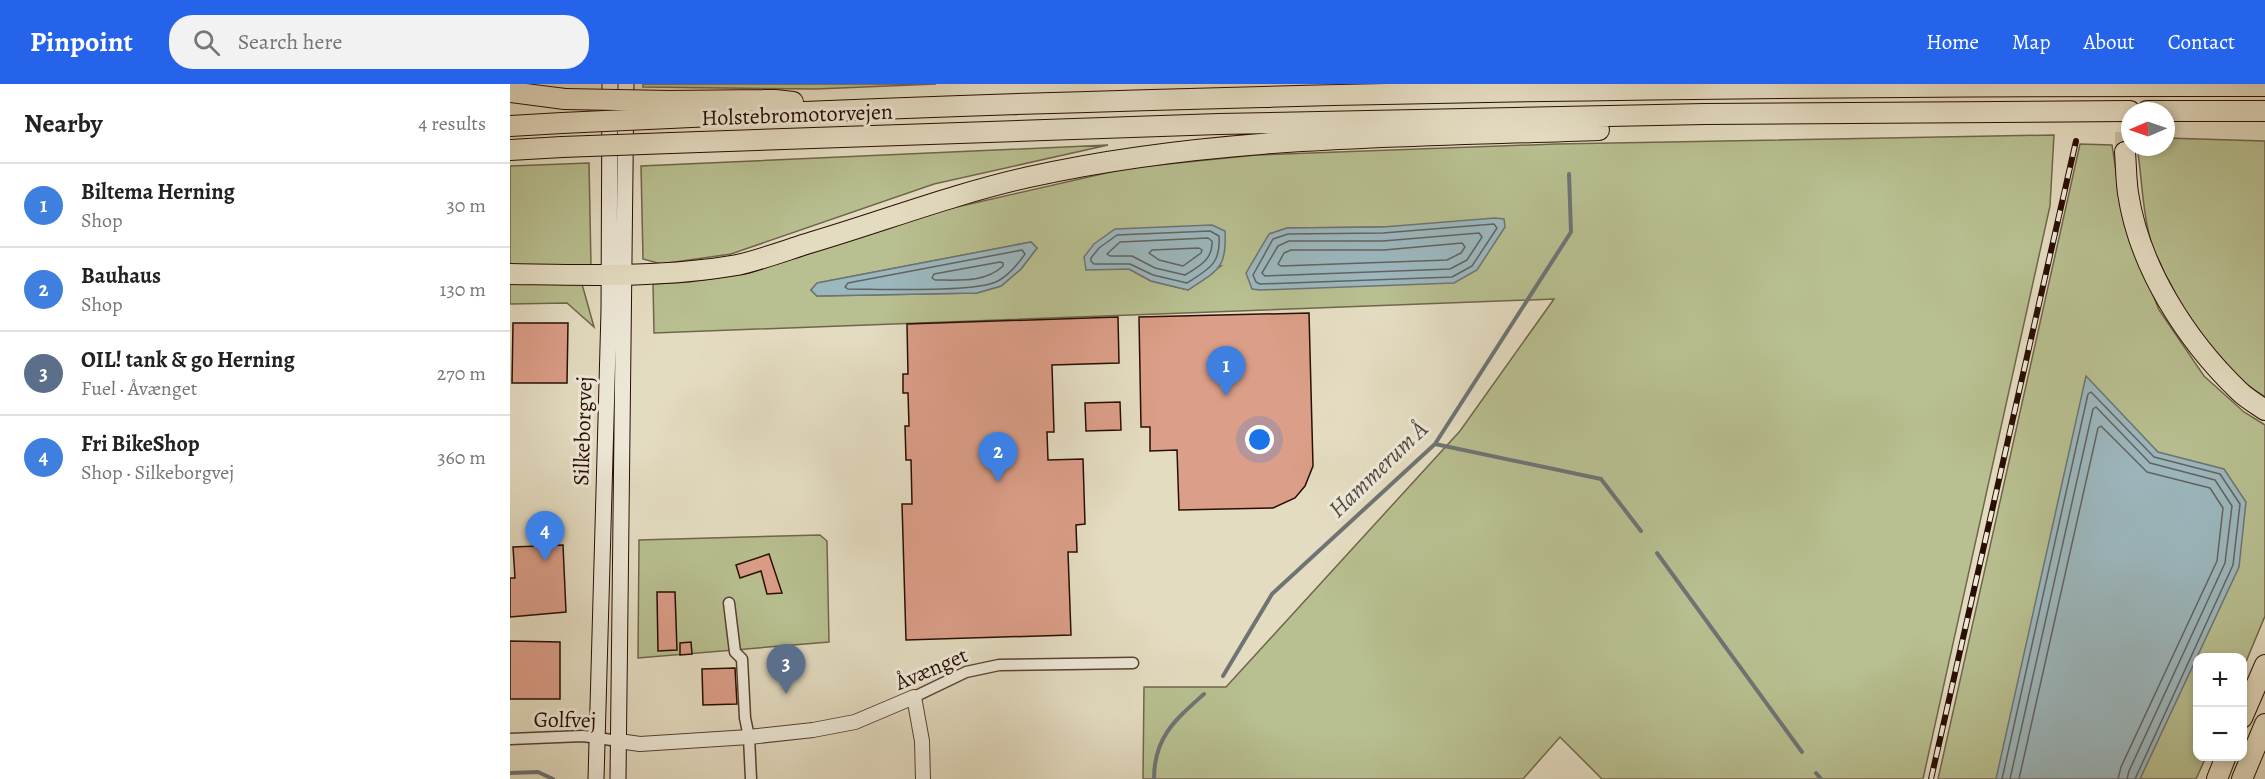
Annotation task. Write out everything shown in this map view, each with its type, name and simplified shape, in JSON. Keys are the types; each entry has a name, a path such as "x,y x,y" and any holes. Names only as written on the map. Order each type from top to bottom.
{"highway":[{"path":"1210,99 1287,87 1354,84"},
{"name":"Holstebromotorvejen","path":"510,126 561,123 775,100 859,110 1210,99 1773,88 2265,86"},
{"path":"510,92 670,110"},
{"name":"Holstebromotorvejen","path":"510,150 1183,125 1705,114 2121,111"},
{"path":"2175,111 2265,111"},
{"path":"2202,111 2265,119"},
{"path":"510,274 687,272 740,264 835,236 939,200 1029,177 1122,159 1273,142 1636,128 1705,114"},
{"path":"2125,156 2128,194 2139,237 2163,294 2195,341 2240,393 2265,410"},
{"path":"2247,707 2265,665"},
{"path":"2242,779 2265,724"},
{"path":"2217,779 2224,761"}],"main road":[{"name":"Silkeborgvej","path":"610,84 616,274 618,779"},
{"name":"Silkeborgvej","path":"596,779 626,84"}],"street":[{"path":"729,603 735,652 742,659 751,779"},
{"name":"Åvænget","path":"619,741 640,744 749,737 813,730 855,722 966,672 999,665 1132,663"},
{"path":"914,697 922,741 923,779"},
{"name":"Golfvej","path":"510,739 596,738 619,741"}],"green space":[{"path":"643,84 936,84 816,89 643,87"},
{"path":"2054,135 2050,206 1923,779 1602,779 1560,737 1523,779 1143,779 1144,687 1226,687 1460,431 1554,299 654,333 653,284 689,282 749,273 948,209 1128,168 1256,155 1556,144","holes":["1383,227 1269,234 1287,228","1031,242 1037,248 1021,269 1001,286 977,293 817,296 811,290 818,283","1221,266 1188,290 1151,281 1129,269"]},
{"path":"2175,138 2265,141 2265,397 2244,382 2208,348 2179,307 2158,262 2145,216 2138,156 2175,156"},
{"path":"2080,144 2112,145 2124,223 2159,310 2204,376 2244,412 2265,425 2265,616 2247,659 2247,653 2193,653 2193,761 2204,761 2196,779 1938,779"},
{"path":"1108,145 934,184 731,254 661,264 643,259 641,166"},
{"path":"589,163 591,265 510,265 510,166"},
{"path":"510,282 582,284 594,327 567,303 510,304"},
{"path":"820,535 827,541 829,642 638,658 639,540"}],"water":[{"path":"1504,219 1505,227 1477,270 1454,283 1260,290 1252,289 1246,273 1269,234 1287,228 1383,227"},
{"path":"1212,225 1225,231 1222,261 1213,273 1188,290 1151,281 1129,269 1086,270 1084,257 1094,244 1115,229"},
{"path":"1031,242 1037,248 1021,269 1001,286 977,293 817,296 811,290 817,283"},
{"path":"2086,376 2158,452 2224,469 2246,502 2239,567 2199,653 2193,653 2193,666 2140,779 1996,779"}],"building":[{"path":"1309,313 1313,466 1305,486 1295,498 1273,508 1179,510 1177,450 1150,451 1150,427 1141,427 1139,317"},
{"path":"1118,317 1119,363 1052,365 1054,432 1047,432 1048,460 1083,459 1085,524 1076,525 1077,552 1068,552 1071,635 906,640 902,504 912,504 911,460 906,460 905,426 909,426 908,393 903,393 903,374 908,374 907,324"},
{"path":"513,323 568,323 567,383 512,383"},
{"path":"1120,402 1121,430 1086,431 1085,403"},
{"path":"563,545 566,612 510,617 510,578 515,578 513,547"},
{"path":"769,554 782,593 767,594 761,571 740,578 736,565"},
{"path":"657,592 675,592 677,650 658,651"},
{"path":"510,641 560,642 560,699 510,699"},
{"path":"691,642 692,654 680,655 680,643"},
{"path":"735,668 737,704 703,705 702,669"}],"waterway":[{"name":"Hammerum Å","path":"1223,676 1272,594 1435,444 1571,232 1569,174"},
{"path":"1435,444 1601,479 1641,531"},
{"path":"1657,553 1802,752"},
{"name":"Hammerum Å","path":"1154,779 1158,752 1168,730 1204,694"},
{"name":"Hammerum Å","path":"510,773 538,772 553,779"},
{"path":"1816,773 1821,779"}],"tunnel":[{"path":"2125,102 2128,84"}],"railway":[{"path":"1931,779 2076,141"}],"place":[{"name":"Biltema Herning","path":"1226,396"},
{"name":"Bauhaus","path":"998,482"},
{"name":"Fri BikeShop","path":"545,561"},
{"name":"OIL! tank & go Herning","path":"786,694"}]}
